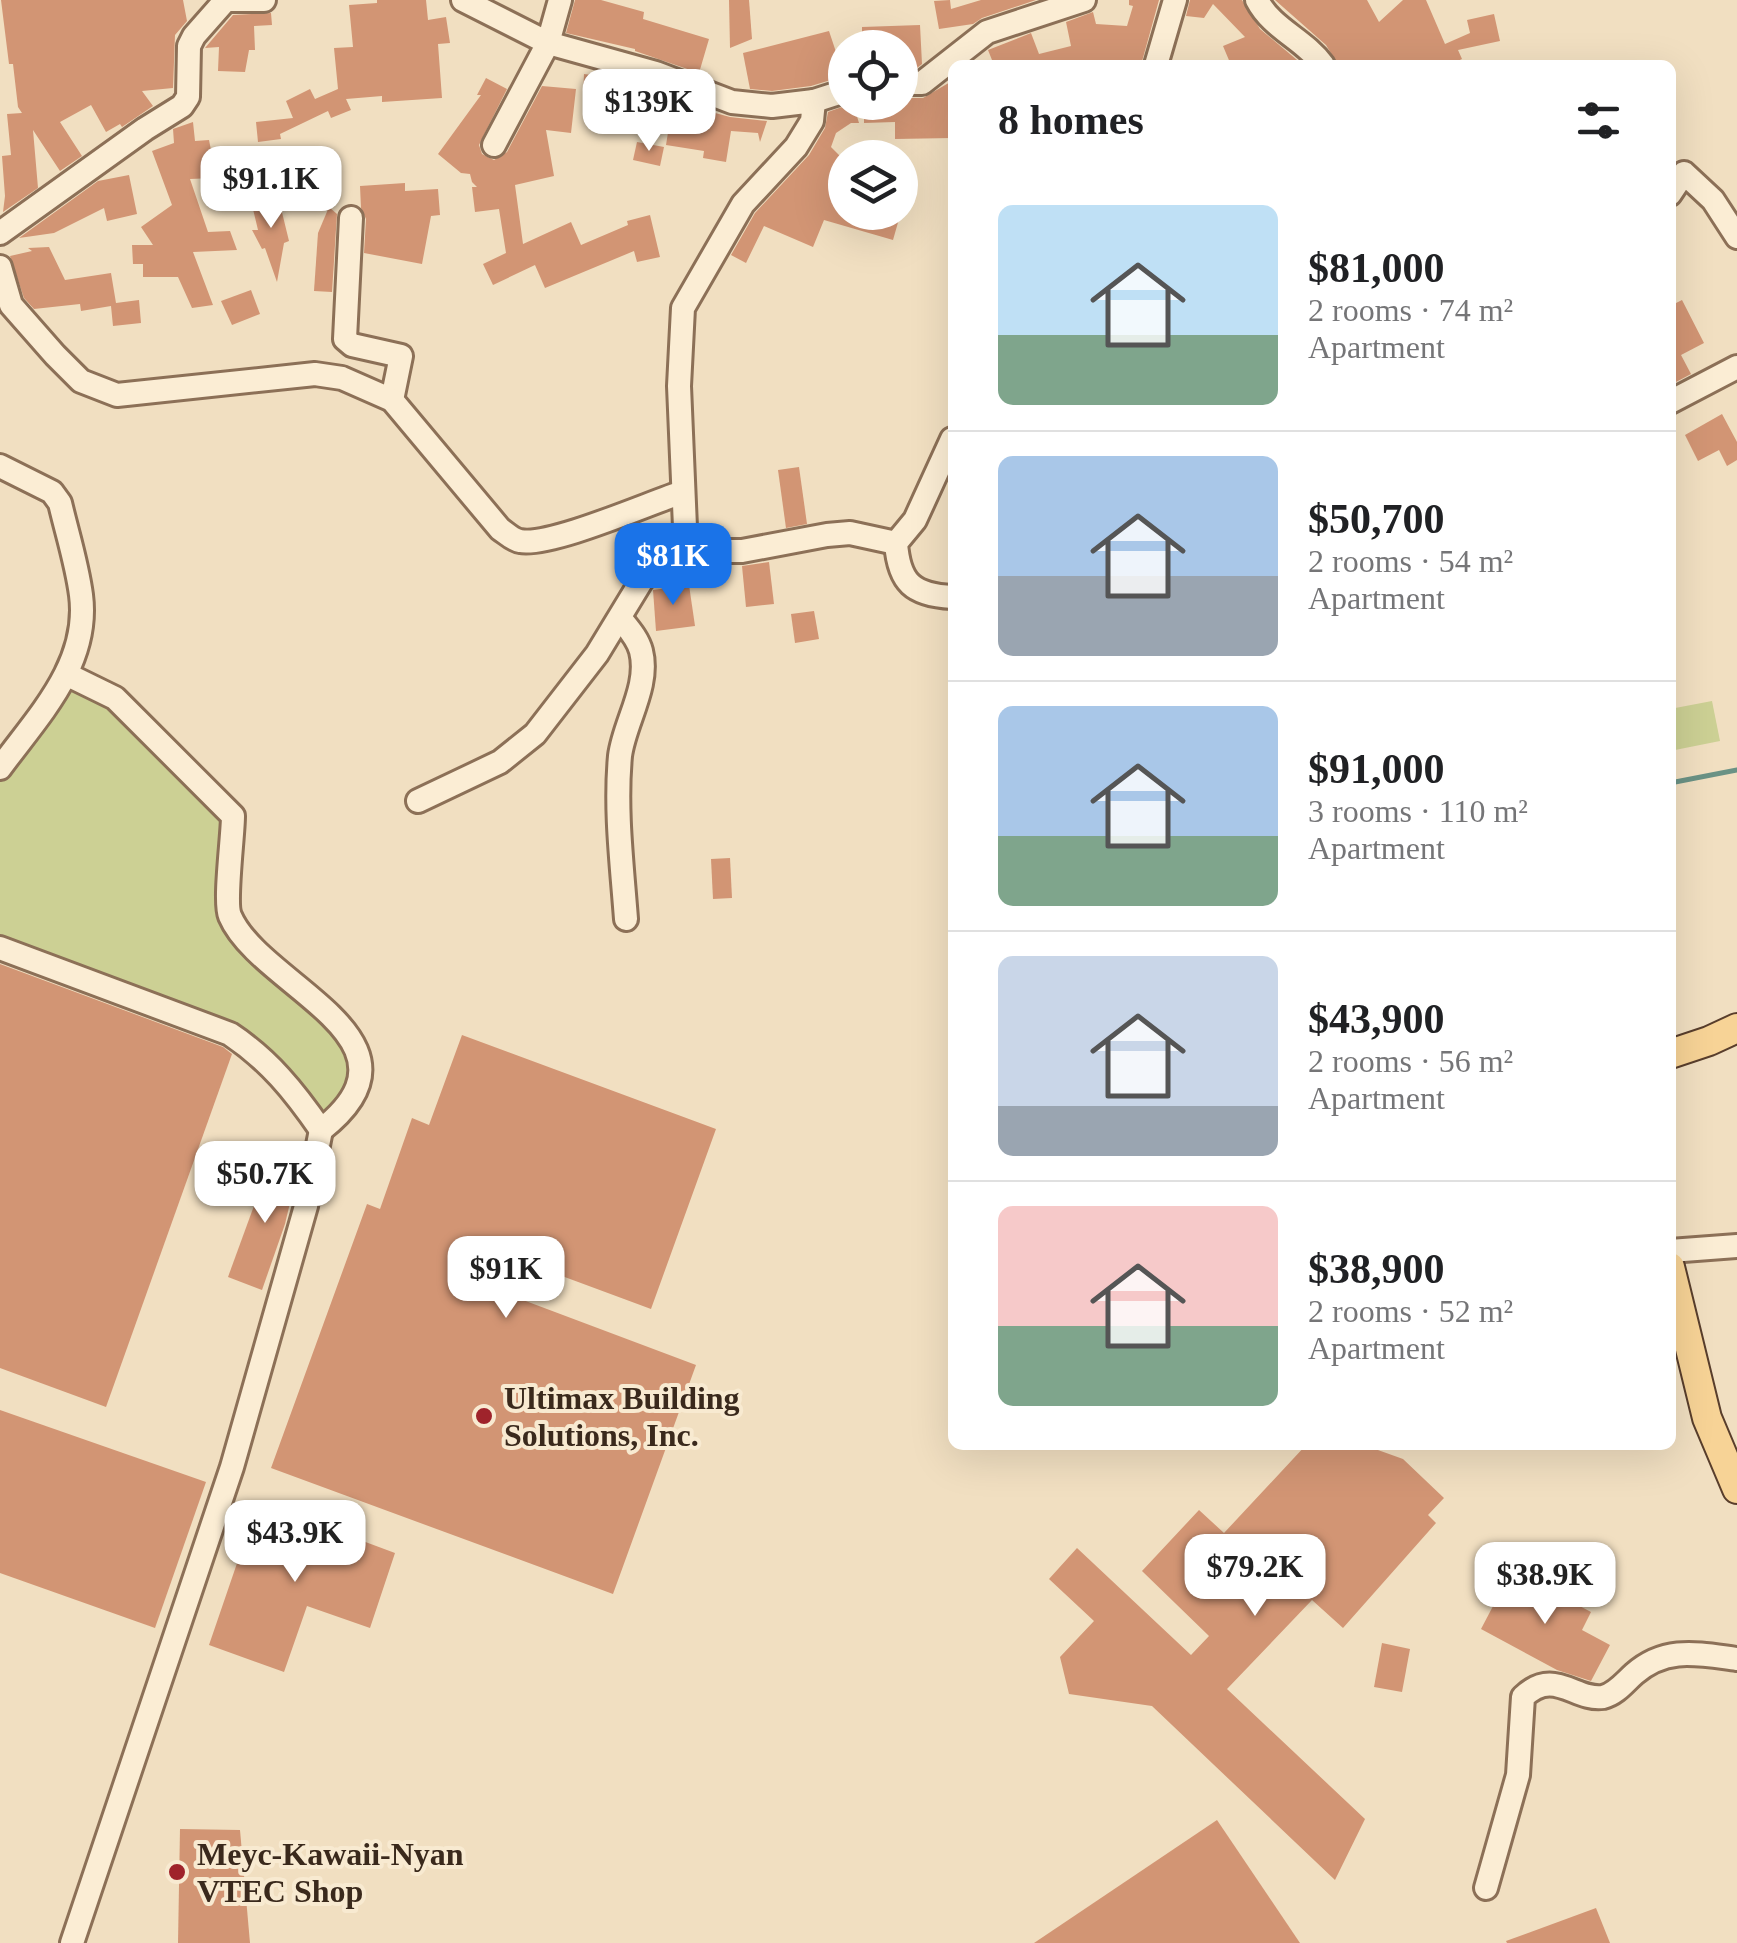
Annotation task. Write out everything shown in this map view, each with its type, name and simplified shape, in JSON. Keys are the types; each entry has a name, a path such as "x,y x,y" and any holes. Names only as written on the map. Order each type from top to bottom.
{"main road":[{"path":"1676,1052 1710,1042 1737,1028"},
{"path":"1676,1291 1707,1418 1737,1489"}],"street":[{"path":"0,233 182,106 188,97 189,46 223,1 264,0"},
{"path":"463,0 548,43 656,73 732,102 772,106 828,97"},
{"path":"494,146 548,43 560,0"},
{"path":"951,60 987,32 1084,0"},
{"path":"1157,60 1175,0"},
{"path":"1257,0 1270,21 1319,60"},
{"path":"918,83 948,63"},
{"path":"686,551 678,386 683,308 743,204 796,147 812,121 814,101"},
{"path":"1676,185 1684,173 1714,200 1737,236"},
{"path":"351,218 345,339 352,345 401,356 392,400"},
{"path":"0,268 11,305 55,355 81,382 117,395 315,374 342,378 392,400 500,528 518,541 560,535 683,492"},
{"path":"1676,399 1737,368"},
{"path":"896,543 915,520 948,448"},
{"path":"0,466 52,492 60,502 81,596 81,630 68,675 0,768"},
{"path":"418,801 500,762 535,734 620,619 642,580 658,564 686,551 742,550 850,533 896,543"},
{"path":"896,543 903,577 919,592 948,596"},
{"path":"620,619 633,633 642,652 642,676 620,754 619,814 626,918"},
{"path":"68,675 116,698 234,816 228,913 239,931 272,965 331,1014 355,1046 361,1066 340,1114 320,1130 306,1206 232,1467 72,1943"},
{"path":"0,948 230,1034 258,1052 291,1086 320,1130"},
{"path":"1676,1251 1737,1246"},
{"path":"1486,1888 1518,1775 1523,1697 1529,1691 1558,1683 1587,1696 1603,1696 1617,1690 1659,1656 1737,1660"}],"green space":[{"path":"68,675 115,698 233,816 228,913 361,1066 321,1130 258,1052 0,948 0,768"},
{"path":"1712,701 1720,741 1676,750 1676,708"}],"building":[{"path":"1,0 183,0 187,21 175,35 173,88 142,91 153,106 122,127 120,124 106,132 91,105 60,122 82,156 60,171 33,130 38,188 3,212 2,156 11,155 7,114 22,113 13,64 9,64"},
{"path":"377,0 426,0 428,20 446,17 450,43 438,44 442,98 382,102 382,96 346,99 351,110 331,118 328,111 280,134 281,139 258,142 256,122 293,118 286,101 310,89 315,99 338,89 334,48 353,47 349,5"},
{"path":"575,0 601,0 644,12 643,19 709,39 699,73 635,49 566,33"},
{"path":"729,0 749,0 752,39 730,48"},
{"path":"950,0 951,9 981,0 1036,0 973,24 939,29 934,1"},
{"path":"1129,0 1159,0 1142,60 992,60 988,50 1031,33 1039,54 1071,46 1066,22 1093,12 1096,24 1127,26 1133,6"},
{"path":"1190,0 1242,0 1260,29 1297,60 1229,60 1223,46 1245,37 1213,4 1204,18 1186,16"},
{"path":"1275,0 1367,0 1379,22 1403,0 1426,0 1445,44 1470,33 1467,20 1494,14 1500,41 1458,50 1460,60 1335,60 1326,45"},
{"path":"271,13 272,25 254,26 255,50 249,50 245,72 218,71 219,47 205,48 233,15"},
{"path":"920,25 922,64 918,67 918,30 862,27"},
{"path":"828,31 828,81 772,91 750,89 743,53"},
{"path":"584,74 623,79 622,97 583,95"},
{"path":"486,78 507,89 479,145 482,154 494,160 507,152 542,86 576,89 571,133 546,130 554,176 515,185 523,244 571,222 581,245 628,225 627,221 650,215 660,257 637,262 634,251 545,288 535,265 493,285 483,264 506,253 499,209 475,212 472,187 477,187 470,174 461,173 438,154 481,95 477,95"},
{"path":"948,83 948,138 895,139 895,122 864,123 918,120 918,98"},
{"path":"682,104 730,117 767,121 760,142 758,133 731,131 726,162 703,158 704,151 666,145 670,120 679,122"},
{"path":"828,112 828,120 859,123 851,123 836,133 834,140 828,140 828,221 824,220 813,247 764,226 746,263 731,255 755,213 809,155 825,128"},
{"path":"193,122 195,141 209,140 211,150 264,148 264,176 190,179 208,232 230,231 237,250 193,252 213,305 192,308 178,277 143,277 143,264 133,264 132,245 153,245 141,227 172,205 152,151 174,143 173,129"},
{"path":"637,142 664,147 660,166 633,160"},
{"path":"129,175 137,214 107,221 104,208 54,233 19,238 98,181"},
{"path":"405,183 405,191 438,189 440,215 431,216 422,264 364,253 366,219 360,186"},
{"path":"278,196 289,241 284,243 277,282 265,248 262,249 252,230 258,230 252,205"},
{"path":"329,207 337,214 332,292 314,291 318,233"},
{"path":"858,230 896,230 893,240"},
{"path":"49,247 65,280 111,273 116,303 139,300 141,323 113,326 111,306 81,311 80,304 34,309 24,298 10,256 32,251 28,248"},
{"path":"251,290 260,314 232,325 221,301"},
{"path":"1682,300 1704,343 1681,355 1691,374 1676,382 1676,303"},
{"path":"1722,414 1737,442 1737,460 1727,466 1719,450 1698,461 1685,435"},
{"path":"799,467 807,524 786,528 778,470"},
{"path":"769,562 774,604 746,607 742,566"},
{"path":"689,585 695,626 656,631 653,590"},
{"path":"814,611 819,639 795,643 791,614"},
{"path":"730,858 732,898 713,899 711,859"},
{"path":"0,964 223,1047 232,1054 106,1407 0,1368"},
{"path":"462,1035 716,1129 651,1309 535,1266 523,1300 696,1365 613,1594 271,1468 367,1204 380,1209 412,1118 429,1125"},
{"path":"271,1159 298,1169 285,1224 262,1290 228,1277"},
{"path":"0,1410 206,1482 155,1628 0,1573"},
{"path":"1301,1450 1378,1450 1403,1459 1444,1498 1428,1515 1436,1523 1343,1628 1312,1600 1227,1689 1365,1819 1335,1880 1152,1706 1069,1694 1060,1657 1094,1621 1049,1579 1077,1548 1191,1655 1209,1636 1142,1571 1199,1510 1224,1533"},
{"path":"258,1502 395,1553 370,1628 307,1606 284,1672 209,1645"},
{"path":"1512,1570 1591,1612 1582,1630 1610,1645 1591,1681 1557,1670 1481,1629"},
{"path":"1382,1643 1410,1649 1402,1692 1374,1687"},
{"path":"1217,1820 1300,1943 1034,1943"},
{"path":"180,1829 240,1830 250,1943 178,1943"},
{"path":"1596,1908 1610,1943 1506,1941"}],"waterway":[{"path":"1676,782 1737,770"}],"place":[{"name":"Ultimax Building Solutions, Inc.","path":"484,1416"},
{"name":"Meyc-Kawaii-Nyan VTEC Shop","path":"177,1872"}]}
